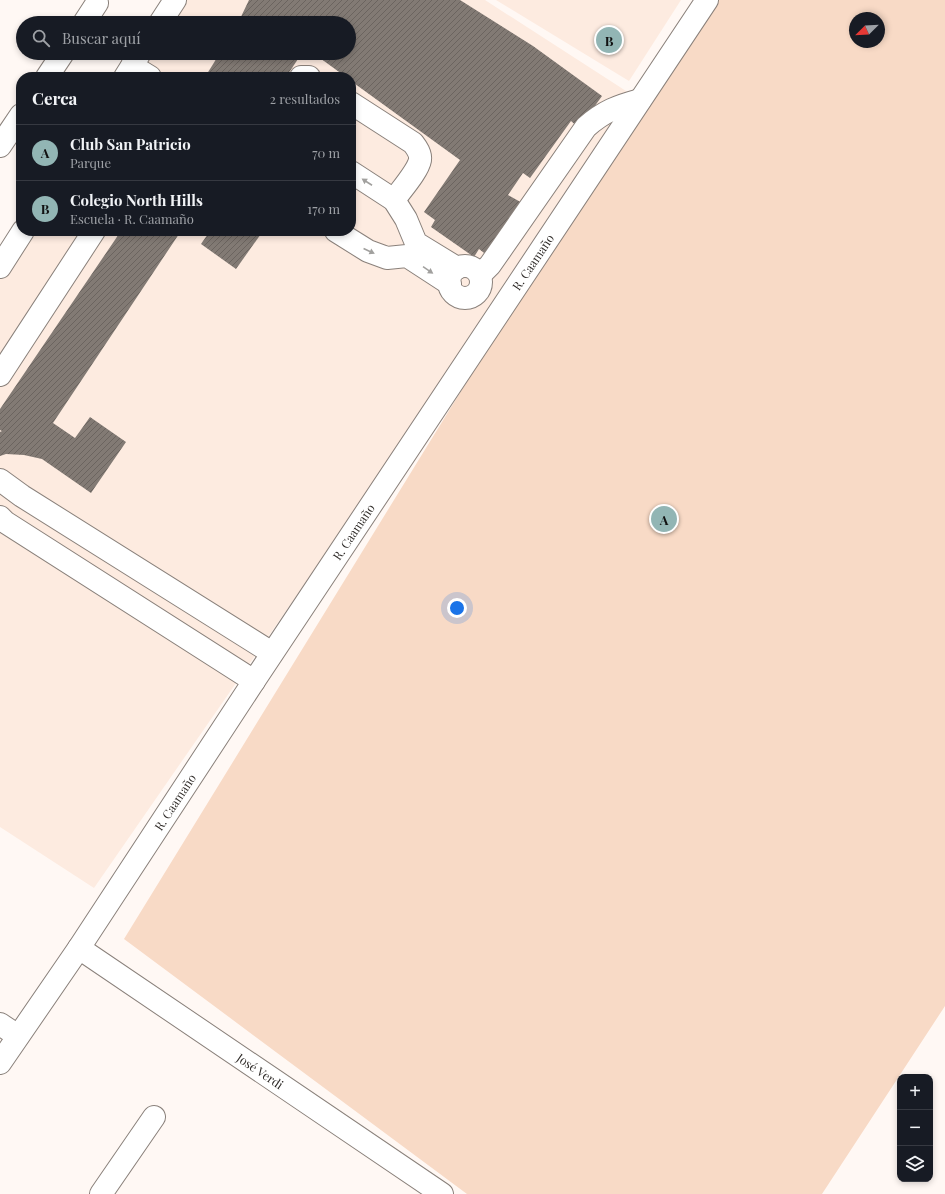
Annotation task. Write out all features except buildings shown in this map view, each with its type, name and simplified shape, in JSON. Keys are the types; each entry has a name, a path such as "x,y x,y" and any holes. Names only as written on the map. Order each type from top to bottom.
{"street":[{"path":"165,16 175,0"},
{"name":"R. Caamaño","path":"0,1063 79,948 272,653 707,0"},
{"path":"88,16 98,1"},
{"path":"50,72 58,60"},
{"path":"480,275 490,265 586,127 597,117 612,108 640,100"},
{"path":"356,105 413,142 418,149 420,158 418,167 394,200"},
{"path":"0,146 16,122"},
{"path":"356,175 394,200 406,219 411,249 453,276"},
{"path":"0,267 20,236"},
{"path":"0,375 91,236"},
{"path":"344,236 368,252 387,258 411,249"},
{"path":"467,266 472,268 480,275 482,280 479,291 470,298 459,297 455,294 453,276 467,266"},
{"path":"0,480 22,496 272,653"},
{"path":"0,517 5,522 254,681"},
{"name":"José Verdi","path":"79,948 442,1194"},
{"path":"0,1024 18,1036"},
{"path":"101,1194 154,1117"}],"shaded area":[{"path":"175,0 485,0 640,100 94,888 0,827 0,267 20,236 356,236 356,72 128,72 136,60 356,60 356,16 165,16"},
{"path":"496,0 681,0 629,81"},
{"path":"707,0 945,0 945,1006 901,1074 897,1074 897,1079 822,1194 467,1194 124,939 640,100"}],"place":[{"name":"Colegio North Hills","path":"609,40"},
{"name":"Club San Patricio","path":"664,519"}]}
